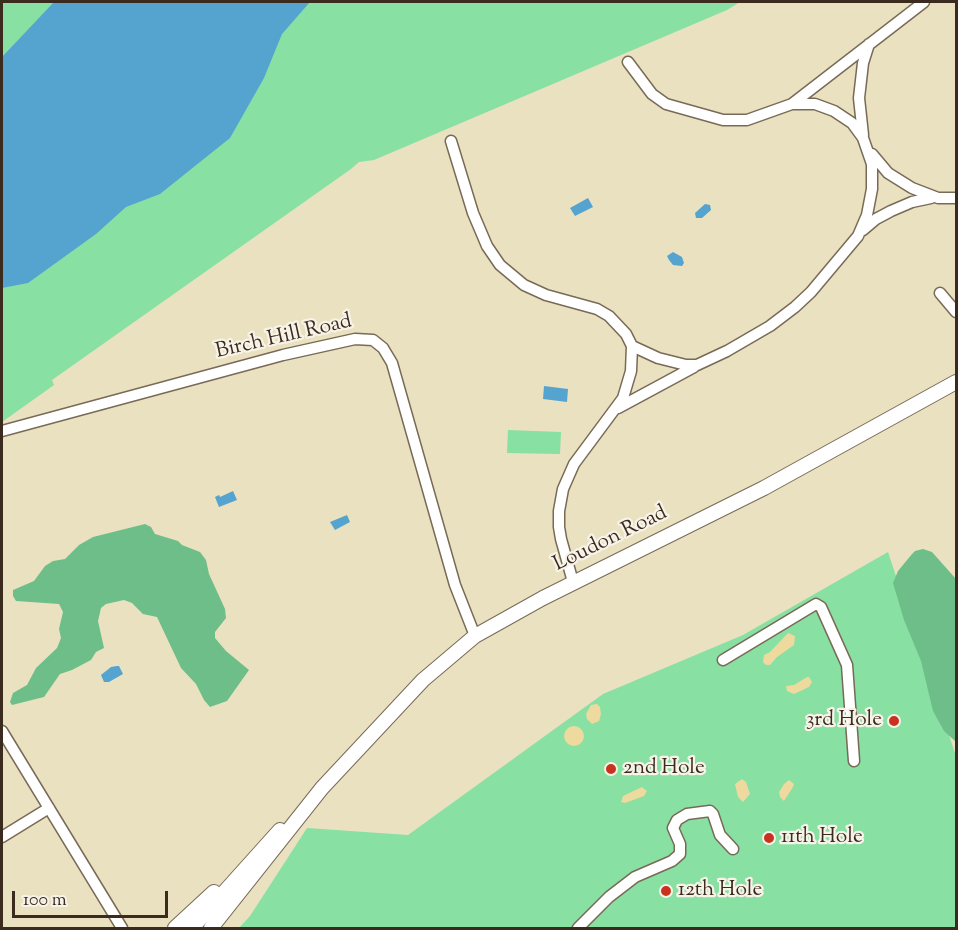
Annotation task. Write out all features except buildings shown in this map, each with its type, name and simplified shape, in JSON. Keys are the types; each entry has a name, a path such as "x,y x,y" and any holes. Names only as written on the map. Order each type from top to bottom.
{"main road":[{"name":"Loudon Road","path":"322,788 423,680 475,636 573,582 774,482 957,382"},
{"path":"192,928 294,814 322,788"},
{"path":"211,928 322,788"},
{"path":"175,928 252,860"}],"street":[{"path":"792,104 924,2"},
{"path":"858,236 867,215 872,189 872,168 861,122 859,98 863,63 869,44"},
{"path":"628,63 661,101 706,117 742,121 792,104 815,104 834,111 856,127 876,161 893,177 912,188 938,198"},
{"path":"451,141 473,213 487,246 500,265 524,285 546,295 590,307 609,316 621,328 632,346 633,362 630,380 615,410 574,464 561,494 559,519 561,539 573,582"},
{"path":"615,410 630,400 747,340 789,312 811,292 858,236 883,214 912,202 957,198"},
{"path":"940,293 957,312"},
{"name":"Birch Hill Road","path":"2,431 243,365 351,340 373,340 383,348 392,363 452,576 475,636"},
{"path":"632,346 675,363 697,365"},
{"path":"723,660 816,604 821,607 847,665 854,761"},
{"path":"2,731 122,928"},
{"path":"2,837 49,808"},
{"path":"578,928 609,897 634,877 672,861 680,854 680,844 673,828 677,820 687,814 710,811 720,836 733,849"}],"green space":[{"path":"2,2 740,2 727,10 374,160 359,162 52,380 54,385 2,422"},
{"path":"508,430 561,432 560,454 507,453"},
{"path":"145,524 151,527 155,534 178,541 200,552 206,560 209,574 225,609 226,618 215,632 215,638 226,651 249,670 227,701 210,707 196,684 181,668 157,617 143,614 132,603 124,600 106,604 101,608 98,621 104,648 96,652 91,660 60,674 44,697 12,705 10,702 13,693 27,685 36,668 57,648 61,638 59,629 63,612 59,604 16,601 13,590 34,581 45,566 53,561 65,559 79,545 93,537"},
{"path":"923,549 932,552 956,579 956,742 944,731 933,711 921,661 904,620 893,583 898,571 912,554"},
{"path":"888,552 956,756 956,928 239,928 250,916 307,828 408,835 603,694 743,635"}],"sand":[{"path":"788,633 795,636 794,645 770,665 766,665 763,662 764,655 770,652"},
{"path":"807,677 812,682 809,687 794,694 787,691 786,686 794,685"},
{"path":"597,704 601,714 599,721 592,724 586,714 591,705"},
{"path":"570,726 578,726 584,732 584,740 578,746 570,746 564,740 564,732"},
{"path":"742,779 746,782 750,794 743,802 738,797 735,784"},
{"path":"789,780 794,784 784,801 779,792"},
{"path":"642,787 647,791 644,796 625,803 621,802 623,796"}],"water":[{"path":"54,2 310,2 282,34 264,78 230,138 160,194 126,207 96,234 28,283 2,288 2,57"},
{"path":"588,198 593,207 575,216 570,208"},
{"path":"705,204 710,205 711,210 702,218 696,218 695,213"},
{"path":"673,252 682,257 684,263 682,266 673,265 669,260 667,256"},
{"path":"544,386 568,389 567,402 543,399"},
{"path":"233,491 237,500 219,507 215,497"},
{"path":"347,515 350,522 335,530 330,522"},
{"path":"119,666 123,674 109,682 104,682 101,675 111,667"}],"place":[{"name":"3rd Hole","path":"894,721"},
{"name":"2nd Hole","path":"611,769"},
{"name":"11th Hole","path":"769,838"},
{"name":"12th Hole","path":"666,891"}]}
